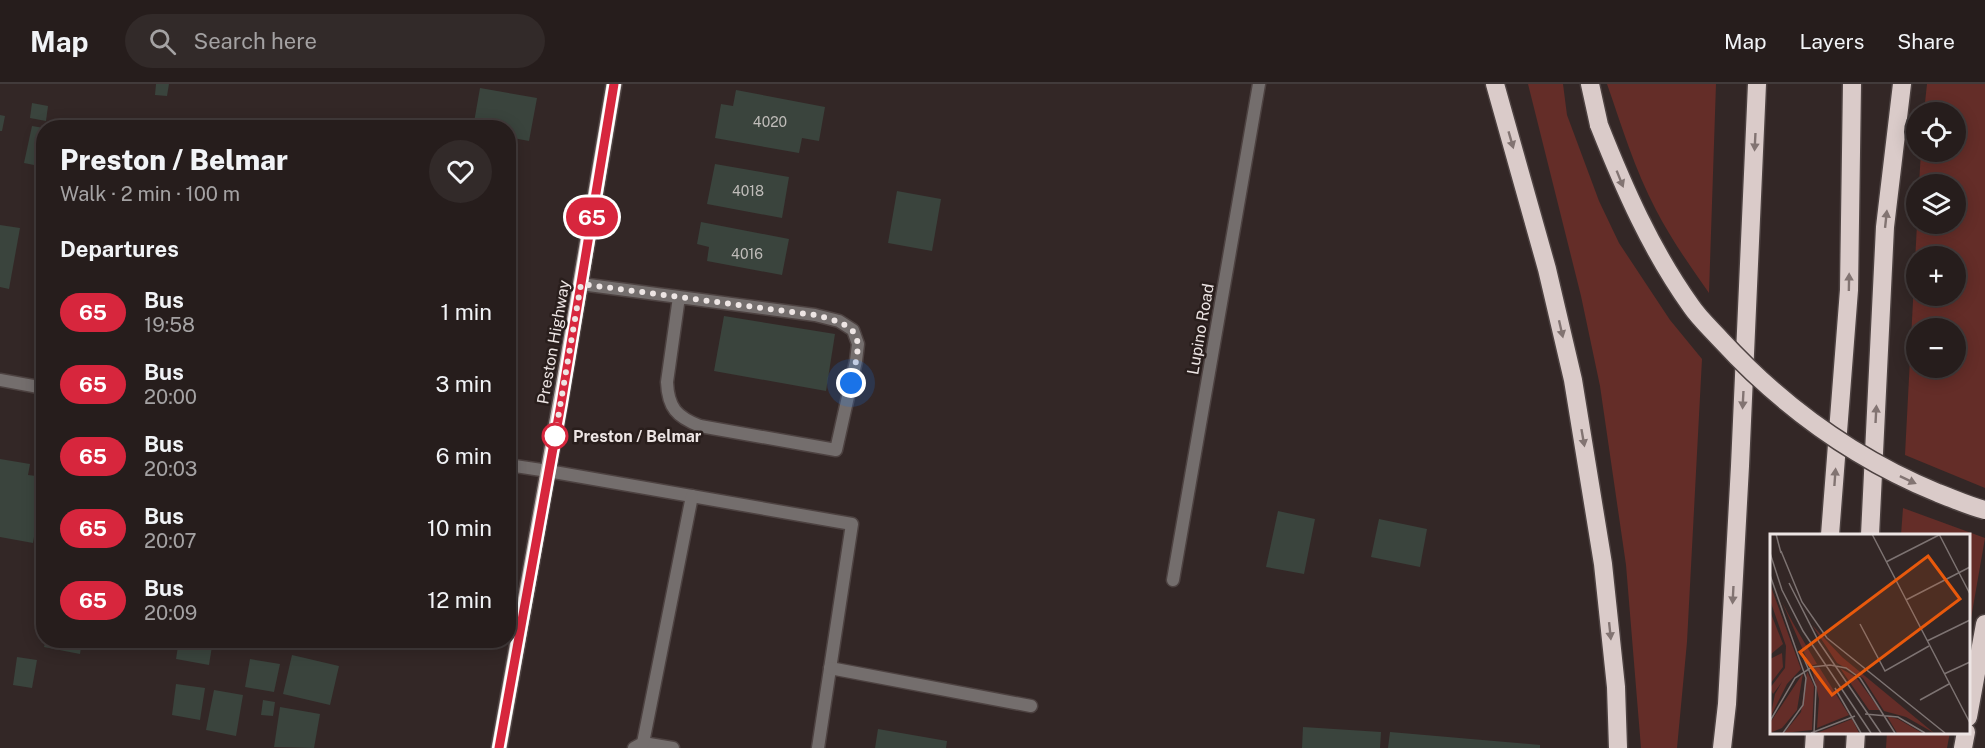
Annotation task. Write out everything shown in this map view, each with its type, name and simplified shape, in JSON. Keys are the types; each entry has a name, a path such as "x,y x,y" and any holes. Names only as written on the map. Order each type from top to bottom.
{"highway":[{"path":"1495,84 1547,269 1573,380 1603,564 1616,687 1618,748"},
{"path":"1590,84 1599,124 1623,185 1651,244 1692,308 1733,353 1784,401 1844,444 1907,480 1985,510"},
{"path":"1722,748 1727,704 1740,466 1757,84"},
{"path":"1830,534 1849,290 1852,84"},
{"path":"1870,534 1885,227 1902,84"},
{"path":"1970,706 1985,624"},
{"path":"1814,748 1815,733"},
{"path":"1855,748 1856,733"},
{"path":"1963,748 1966,733"}],"main road":[{"name":"Preston Highway","path":"499,748 614,84"}],"street":[{"name":"Lupino Road","path":"1173,580 1259,84"},
{"path":"581,284 815,315 838,321 853,330 858,344 856,361 836,450 700,426 687,421 678,414 668,396 667,382 679,297"},
{"path":"0,380 36,387"},
{"path":"516,466 852,524 818,748"},
{"path":"674,748 639,746 692,496"},
{"path":"830,668 1030,706"}],"shaded area":[{"path":"1528,84 1563,84 1567,115 1599,201 1619,243 1670,320 1702,359 1687,642 1677,748 1641,748 1626,565 1600,386 1581,296"},
{"path":"1607,84 1716,84 1709,293 1674,242 1648,195"},
{"path":"1927,84 1985,84 1985,488 1905,455 1909,378 1966,378 1966,318 1912,318 1913,306 1966,306 1966,246 1916,246 1916,234 1966,234 1966,174 1920,174 1920,162 1966,162 1966,102 1925,102"},
{"path":"1903,508 1985,538 1970,624 1970,534 1901,534"},
{"path":"1887,733 1950,733 1947,748 1886,748"}],"building":[{"path":"156,84 169,84 167,96 155,95"},
{"path":"480,88 537,98 529,141 516,139 516,120 474,120"},
{"path":"736,90 825,107 819,141 802,138 799,153 715,138 721,104 733,106"},
{"path":"32,103 48,106 46,120 30,118"},
{"path":"0,115 5,116 2,131 0,131"},
{"path":"32,126 36,127 36,165 24,163"},
{"path":"715,164 789,177 782,218 707,204"},
{"path":"897,191 941,199 932,251 888,243"},
{"path":"701,222 789,239 782,275 707,261 709,247 697,244"},
{"path":"0,225 20,228 9,289 0,287"},
{"path":"724,316 835,334 826,391 714,371"},
{"path":"0,459 30,464 28,475 36,476 36,525 33,543 0,537"},
{"path":"1278,511 1315,519 1304,574 1266,567"},
{"path":"1379,519 1427,529 1420,567 1371,557"},
{"path":"49,648 81,648 80,654"},
{"path":"178,648 212,648 209,665 176,659"},
{"path":"292,655 339,666 330,705 283,694"},
{"path":"17,657 37,660 32,688 13,685"},
{"path":"250,659 280,664 274,692 245,687"},
{"path":"176,684 205,688 200,720 172,715"},
{"path":"214,690 243,695 236,736 206,730"},
{"path":"263,700 275,702 273,716 261,715"},
{"path":"280,707 320,714 314,748 274,747"},
{"path":"1303,727 1381,732 1380,748 1302,748"},
{"path":"878,729 947,741 946,748 875,748"},
{"path":"1390,732 1540,745 1540,748 1388,748"}],"bus line":[{"name":"65","path":"499,748 561,404 614,84"}],"place":[{"name":"Preston / Belmar","path":"555,436"}],"route":[{"path":"555,436 581,284 815,315 838,321 853,330 858,344 851,383"}]}
